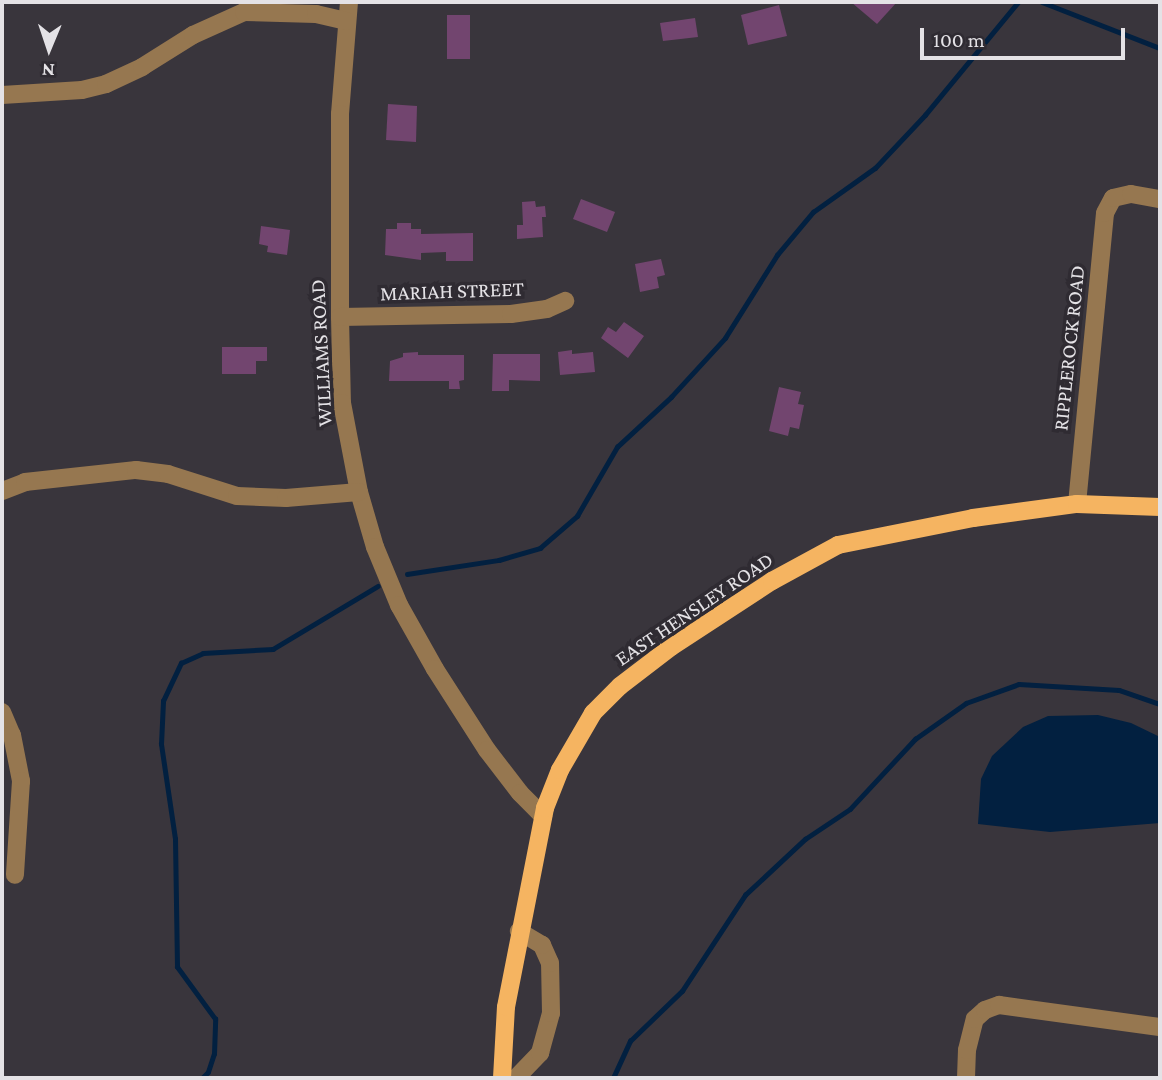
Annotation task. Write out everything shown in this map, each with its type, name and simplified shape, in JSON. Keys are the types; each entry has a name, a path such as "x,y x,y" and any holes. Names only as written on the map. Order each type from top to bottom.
{"main road":[{"name":"EAST HENSLEY ROAD","path":"502,1078 506,1007 543,816 560,770 593,713 620,686 671,647 772,581 826,550 858,539 973,517 1077,504 1160,507"}],"street":[{"name":"WILLIAMS ROAD","path":"349,2 340,114 340,317 342,403 359,492 375,547 399,605 435,669 487,750 520,793 543,816"},
{"path":"2,95 82,90 106,84 244,12 316,14 346,21"},
{"name":"RIPPLEROCK ROAD","path":"1077,504 1105,213 1113,198 1131,194 1160,198"},
{"name":"MARIAH STREET","path":"340,317 510,314 547,309 565,301"},
{"path":"2,491 25,482 136,470 168,474 237,496 286,498 359,492"},
{"path":"2,712 12,735 21,780 15,875"},
{"path":"516,1078 540,1053 551,1013 550,963 542,945 519,930"},
{"path":"967,1078 967,1050 975,1019 985,1010 999,1005 1160,1027"}],"water":[{"path":"1098,715 1131,723 1160,737 1160,823 1050,832 978,824 981,779 992,756 1023,727 1048,716"}],"building":[{"path":"851,2 897,2 877,24"},
{"path":"779,5 787,36 748,45 741,15"},
{"path":"447,15 470,15 470,59 447,59"},
{"path":"695,18 698,37 663,41 660,23"},
{"path":"388,104 417,106 416,142 386,140"},
{"path":"581,199 615,212 607,232 573,219"},
{"path":"535,201 536,207 545,206 546,217 542,217 543,237 517,239 517,225 523,225 522,202"},
{"path":"397,223 411,223 411,229 421,229 421,234 473,233 473,261 446,261 446,252 421,253 421,260 385,255 386,229 397,229"},
{"path":"261,226 290,230 287,255 267,252 268,246 259,244"},
{"path":"661,259 665,275 657,277 659,288 640,292 635,264"},
{"path":"624,322 644,336 628,358 601,338 608,327 616,332"},
{"path":"222,347 267,347 267,361 256,361 256,374 222,374"},
{"path":"572,350 572,354 593,352 595,372 560,375 558,352"},
{"path":"418,352 418,355 464,355 464,380 459,381 460,389 449,389 449,381 389,381 390,361 403,357 403,353"},
{"path":"493,354 540,354 540,381 509,380 509,391 492,391"},
{"path":"779,387 801,392 798,404 804,405 799,429 790,427 788,436 769,431"}],"waterway":[{"path":"407,574 499,560 540,548 577,516 617,447 671,397 725,338 777,255 813,212 875,168 925,115 1018,2"},
{"path":"1042,2 1160,48"},
{"path":"202,1078 208,1072 214,1054 215,1019 177,967 175,839 161,744 163,701 181,663 203,653 273,649 378,586"},
{"path":"613,1078 630,1041 682,991 745,895 805,839 850,809 915,739 966,703 1019,684 1119,690 1160,704"}]}
